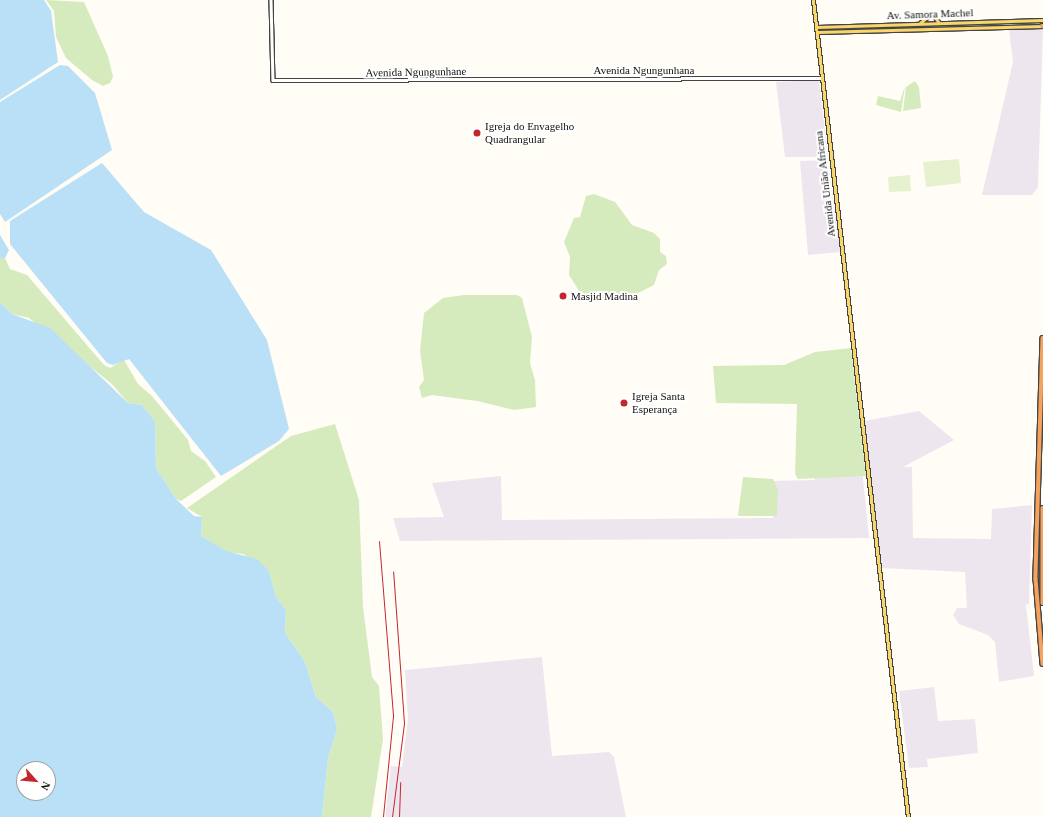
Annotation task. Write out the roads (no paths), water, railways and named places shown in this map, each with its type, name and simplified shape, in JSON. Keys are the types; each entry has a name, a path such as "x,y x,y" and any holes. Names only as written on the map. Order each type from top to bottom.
{"highway":[{"path":"1043,338 1036,580 1043,664"},
{"path":"1043,508 1043,603"}],"main road":[{"name":"Avenida União Africana","path":"813,0 908,817"},
{"path":"932,13 939,23"},
{"path":"920,23 928,16"},
{"path":"815,19 823,26"},
{"name":"Av. Samora Machel","path":"817,27 1043,20"},
{"name":"Av. Samora Machel","path":"817,32 1043,26"},
{"path":"817,38 824,32"}],"street":[{"name":"Avenida Ngungunhane","path":"271,0 272,80 356,81 476,79"},
{"name":"Avenida Ngungunhana","path":"476,79 822,78"}],"water":[{"path":"0,0 44,0 51,11 58,62 0,100"},
{"path":"60,65 68,66 95,93 112,150 5,222 0,214 0,102"},
{"path":"102,163 144,212 211,250 267,340 289,429 279,441 221,476 129,359 113,365 107,363 10,244 10,221"},
{"path":"0,235 9,250 5,258 0,258"},
{"path":"0,302 12,314 50,328 128,403 142,405 155,421 156,468 176,499 194,516 202,517 201,536 226,551 257,559 269,571 276,597 286,610 285,633 305,662 316,697 333,712 337,730 328,758 322,817 0,817"}],"railway":[{"path":"379,541 393,716 383,817"},
{"path":"392,817 404,723 393,571"},
{"path":"399,817 400,782"}],"place":[{"name":"Igreja do Envagelho Quadrangular","path":"477,133"},
{"name":"Masjid Madina","path":"563,296"},
{"name":"Igreja Santa Esperança","path":"624,403"}]}
